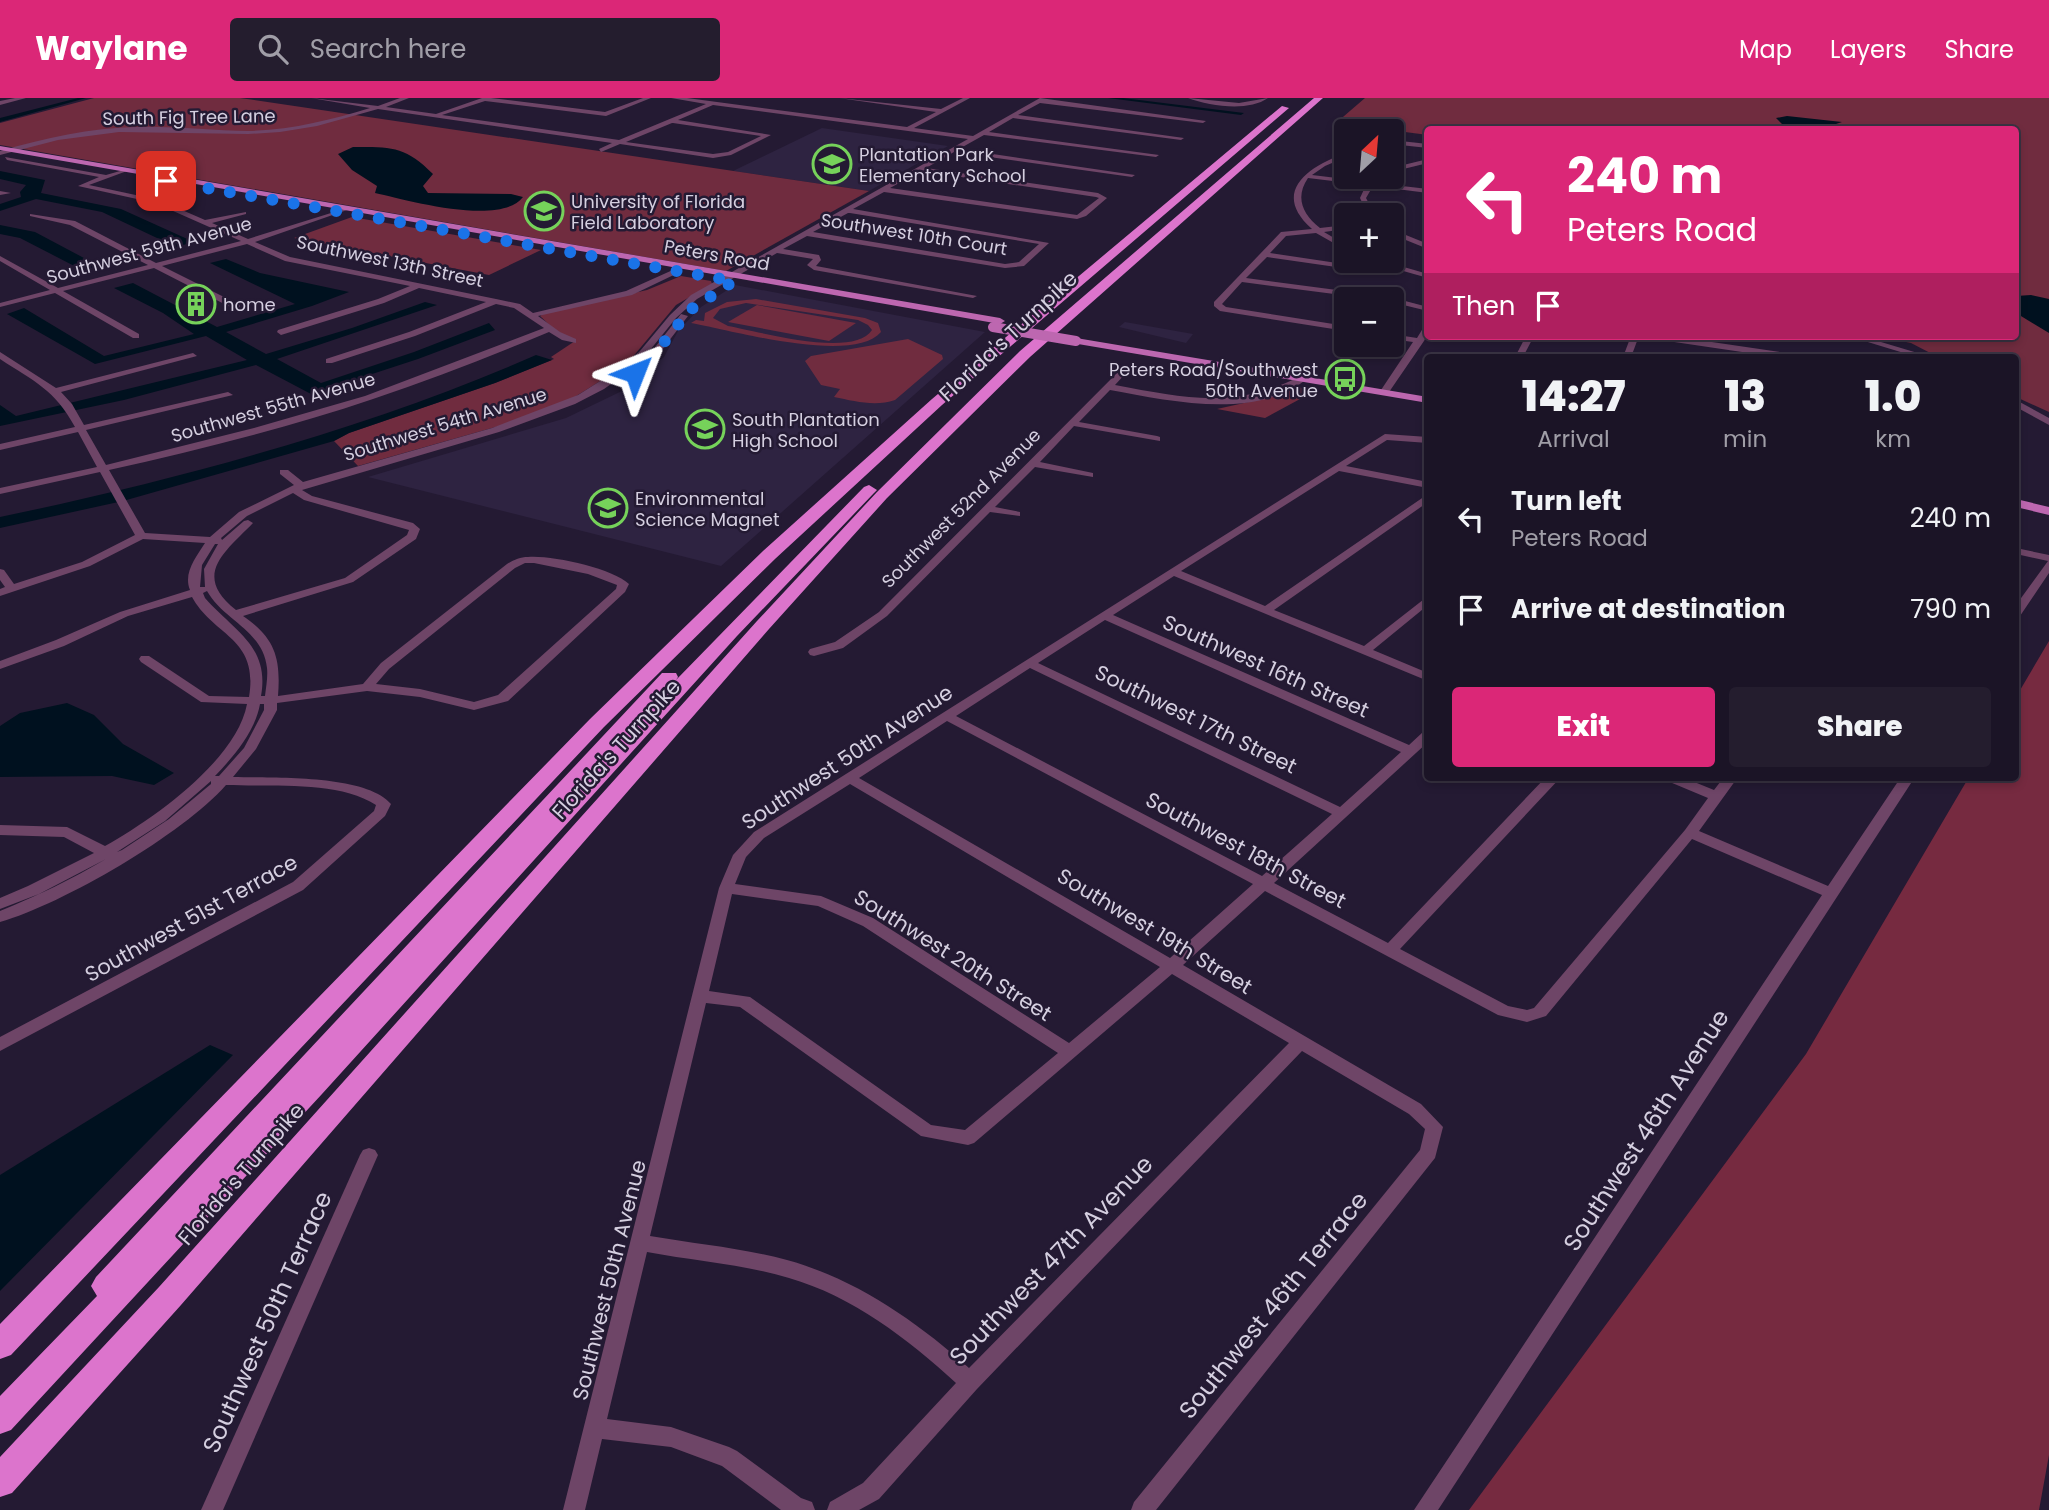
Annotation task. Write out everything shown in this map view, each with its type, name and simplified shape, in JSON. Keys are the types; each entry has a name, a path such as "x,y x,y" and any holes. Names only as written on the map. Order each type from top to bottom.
{"highway":[{"name":"Florida's Turnpike","path":"0,1345 597,723 769,555 937,402 1297,98"},
{"name":"Florida's Turnpike","path":"0,1480 170,1296 882,495 1025,354 1319,98"},
{"path":"0,1419 313,1087 772,587 853,505 987,380 1025,354"},
{"path":"0,1402 293,1081 752,588 769,555"}],"main road":[{"name":"Peters Road","path":"3,152 1079,338 1283,378 1304,378 1424,399"},
{"name":"Peters Road","path":"342,210 678,271 733,278"},
{"path":"2019,504 2049,506"},
{"path":"2019,504 2049,511"}],"street":[{"path":"3,101 23,98"},
{"path":"314,98 723,155 768,135 672,121"},
{"name":"South Fig Tree Lane","path":"3,152 78,135 133,129 250,132 297,129 330,122 406,98"},
{"path":"435,115 485,99 606,114 648,98"},
{"path":"674,98 975,138"},
{"path":"601,150 725,98"},
{"path":"842,98 942,111"},
{"path":"908,129 967,98"},
{"path":"1191,98 1255,105 1265,98"},
{"path":"1042,99 1203,121"},
{"name":"Southwest 54th Avenue","path":"193,593 193,576 198,559 211,542 241,516 297,490 515,424 573,401 623,371 643,352 679,309 778,255 781,250 1042,99"},
{"path":"1013,116 1181,138"},
{"path":"984,133 1156,155"},
{"path":"1404,143 1424,146"},
{"path":"953,150 1132,175"},
{"path":"3,152 106,176"},
{"path":"1334,160 1316,168 1307,176 1298,187 1296,202 1301,216 1314,229 1334,241"},
{"path":"1404,166 1424,161"},
{"path":"887,190 1077,217 1084,215 1103,196 921,169"},
{"name":"Southwest 13th Street","path":"121,171 81,186 157,201 299,262 517,306 533,315 556,336 573,341"},
{"path":"1307,176 1334,179"},
{"path":"1404,188 1424,191"},
{"name":"Southwest 59th Avenue","path":"0,305 246,241 342,210"},
{"name":"Southwest 10th Court","path":"809,234 1014,266 1021,264 1045,243 850,211"},
{"path":"205,222 244,213"},
{"path":"32,215 72,223 237,307"},
{"path":"1334,228 1284,234 1217,304 1218,307 1334,327"},
{"path":"1404,237 1424,245"},
{"path":"781,250 816,257 817,260 811,265 822,270 973,296"},
{"path":"1264,254 1334,265"},
{"path":"0,258 136,336"},
{"path":"1404,269 1424,275"},
{"path":"533,315 629,293 678,271"},
{"path":"1241,280 1334,292"},
{"path":"281,332 381,301 419,286"},
{"path":"328,361 412,334 496,301"},
{"path":"1404,303 1424,308"},
{"name":"Southwest 55th Avenue","path":"0,491 106,469 341,406 452,368 547,330"},
{"path":"1384,393 1424,334"},
{"path":"1404,338 1420,341"},
{"path":"1680,340 1773,354"},
{"path":"1866,340 1916,354"},
{"path":"0,355 55,391 67,404 106,469 141,536"},
{"path":"55,391 193,356"},
{"name":"Southwest 52nd Avenue","path":"814,652 839,645 866,629 1122,373"},
{"path":"1108,387 1191,401 1232,402 1268,396 1304,378"},
{"path":"1191,401 1196,389"},
{"path":"0,447 228,395"},
{"path":"2019,406 2049,422"},
{"path":"1072,423 1157,439"},
{"name":"Southwest 50th Avenue","path":"574,1510 726,888 740,855 759,835 1385,437 1424,439"},
{"path":"1032,463 1089,475"},
{"path":"1340,468 1424,484"},
{"path":"236,614 325,590 349,580 369,569 412,537 415,530 409,525 297,490 284,472"},
{"name":"Southwest 54th Avenue","path":"226,541 297,490"},
{"path":"1266,610 1424,500"},
{"path":"987,508 1016,514"},
{"path":"0,572 6,591 86,564 141,536 226,541"},
{"path":"0,917 42,899 113,856 167,828 222,780 257,739 274,700 275,671 269,649 255,628 221,602 210,588 214,558 226,541"},
{"path":"2019,552 2049,558"},
{"path":"145,659 206,699 274,700 367,687 420,693 474,706 503,698 621,590 623,584 619,580 540,560 525,559 511,566 384,666 367,687"},
{"path":"2019,609 2049,564"},
{"path":"1174,572 1424,675"},
{"path":"0,665 60,643 124,614 210,588"},
{"path":"0,904 113,856 181,803 233,747 250,722 258,680 253,655 239,636 204,607 193,593"},
{"path":"1365,651 1424,602"},
{"name":"Southwest 16th Street","path":"1106,616 1410,751"},
{"name":"Southwest 17th Street","path":"1031,664 1342,813"},
{"name":"Southwest 18th Street","path":"947,716 1504,1011 1527,1016 1541,1012 1690,833"},
{"path":"701,996 744,1001 926,1131 968,1138 1173,965 1424,739"},
{"name":"Southwest 19th Street","path":"850,778 1415,1109 1434,1127"},
{"path":"205,779 222,780"},
{"name":"Southwest 51st Terrace","path":"0,1045 298,886 380,813 384,804 378,798 353,789 222,780"},
{"path":"1391,949 1550,781"},
{"path":"1680,781 1716,796"},
{"path":"1728,781 1690,833 1831,893"},
{"name":"Southwest 46th Avenue","path":"1424,1510 1905,781"},
{"path":"0,831 67,832 113,856"},
{"name":"Southwest 20th Street","path":"726,888 821,901 868,922 1071,1053"},
{"name":"Southwest 47th Avenue","path":"838,1510 871,1491 970,1382 1300,1042"},
{"name":"Southwest 46th Terrace","path":"1142,1510 1429,1153 1434,1127"},
{"name":"Southwest 50th Terrace","path":"212,1510 369,1155"},
{"path":"641,1243 790,1269 834,1288 891,1318 935,1349 970,1382"},
{"path":"593,1428 671,1437 729,1458 795,1507 804,1510"}],"shaded area":[{"path":"94,98 240,98 869,191 726,271 0,145 0,123"},
{"path":"1365,98 2049,98 2049,412 2019,398 2019,354 1932,354 1911,343 1896,340 2019,340 2019,126 1424,126 1424,134 1404,132 1404,119 1341,119"},
{"name":"Plantation Park Elementary School","path":"822,128 948,146 869,191 733,171"},
{"path":"352,217 541,250 489,275 294,238"},
{"path":"681,276 711,281 712,284 676,305 626,365 573,398 506,424 358,466 334,441 349,433 495,383 554,359 551,357 575,341 560,335 540,316 545,313 647,290"},
{"name":"South Plantation High School","path":"735,285 985,332 721,566 368,477 566,418 626,389 664,357 678,331 701,307"},
{"path":"756,299 865,318 878,323 881,332 866,341 845,346 819,345 790,343 691,323 696,320 704,321 705,313 727,302","holes":["746,303 858,320 872,330 862,338 826,343 728,326 713,318 720,309"]},
{"path":"757,305 856,323 829,341 728,322"},
{"path":"1125,322 1193,334 1186,343 1119,327"},
{"path":"908,339 942,355 943,359 895,400 887,402 864,403 834,397 840,389 821,385 805,361 811,356"},
{"path":"1299,387 1313,392 1265,418 1217,409 1275,396"},
{"path":"2049,641 2049,1455 2039,1510 1469,1510 1806,1054 1967,781 2019,781 2019,692"}],"water":[{"path":"1787,116 1842,122 1832,126 1784,126 1776,118"},
{"path":"353,147 388,148 406,153 433,174 423,186 428,193 511,194 523,197 511,206 475,211 452,209 375,193 377,186 352,170 338,154"},
{"path":"0,171 45,180 41,193 121,209 194,242 176,247 102,212 36,199 0,211 0,204 21,197 20,192 26,185 0,179"},
{"path":"0,225 35,232 99,266 82,270 20,238 0,234"},
{"path":"226,259 260,273 349,292 226,332 266,354 425,302 437,305 277,359 321,383 489,323 495,330 311,394 256,365 124,400 0,426 0,405 16,416 247,360 206,336 95,364 7,314 24,308 104,356 194,334 163,313 114,288 133,283 217,327 295,304 210,263"},
{"path":"2019,296 2049,299 2049,333 2019,315"},
{"path":"536,355 552,360 495,383 349,433 334,441 123,501 0,528 0,517 136,486 272,450 407,406"},
{"path":"67,703 94,715 123,744 174,773 154,785 112,776 0,777 0,726 20,713"},
{"path":"210,1045 233,1055 0,1291 0,1175"}],"waterway":[{"path":"0,120 84,98"},
{"path":"1110,98 1241,113"}],"place":[{"name":"Plantation Park Elementary School","path":"832,164"},
{"name":"University of Florida Field Laboratory","path":"544,211"},
{"name":"home","path":"196,304"},
{"name":"Peters Road/Southwest 50th Avenue","path":"1345,379"},
{"name":"South Plantation High School","path":"705,429"},
{"name":"Environmental Science Magnet","path":"608,508"}],"route":[{"path":"166,181 734,281 690,310 652,357 635,373"}]}
